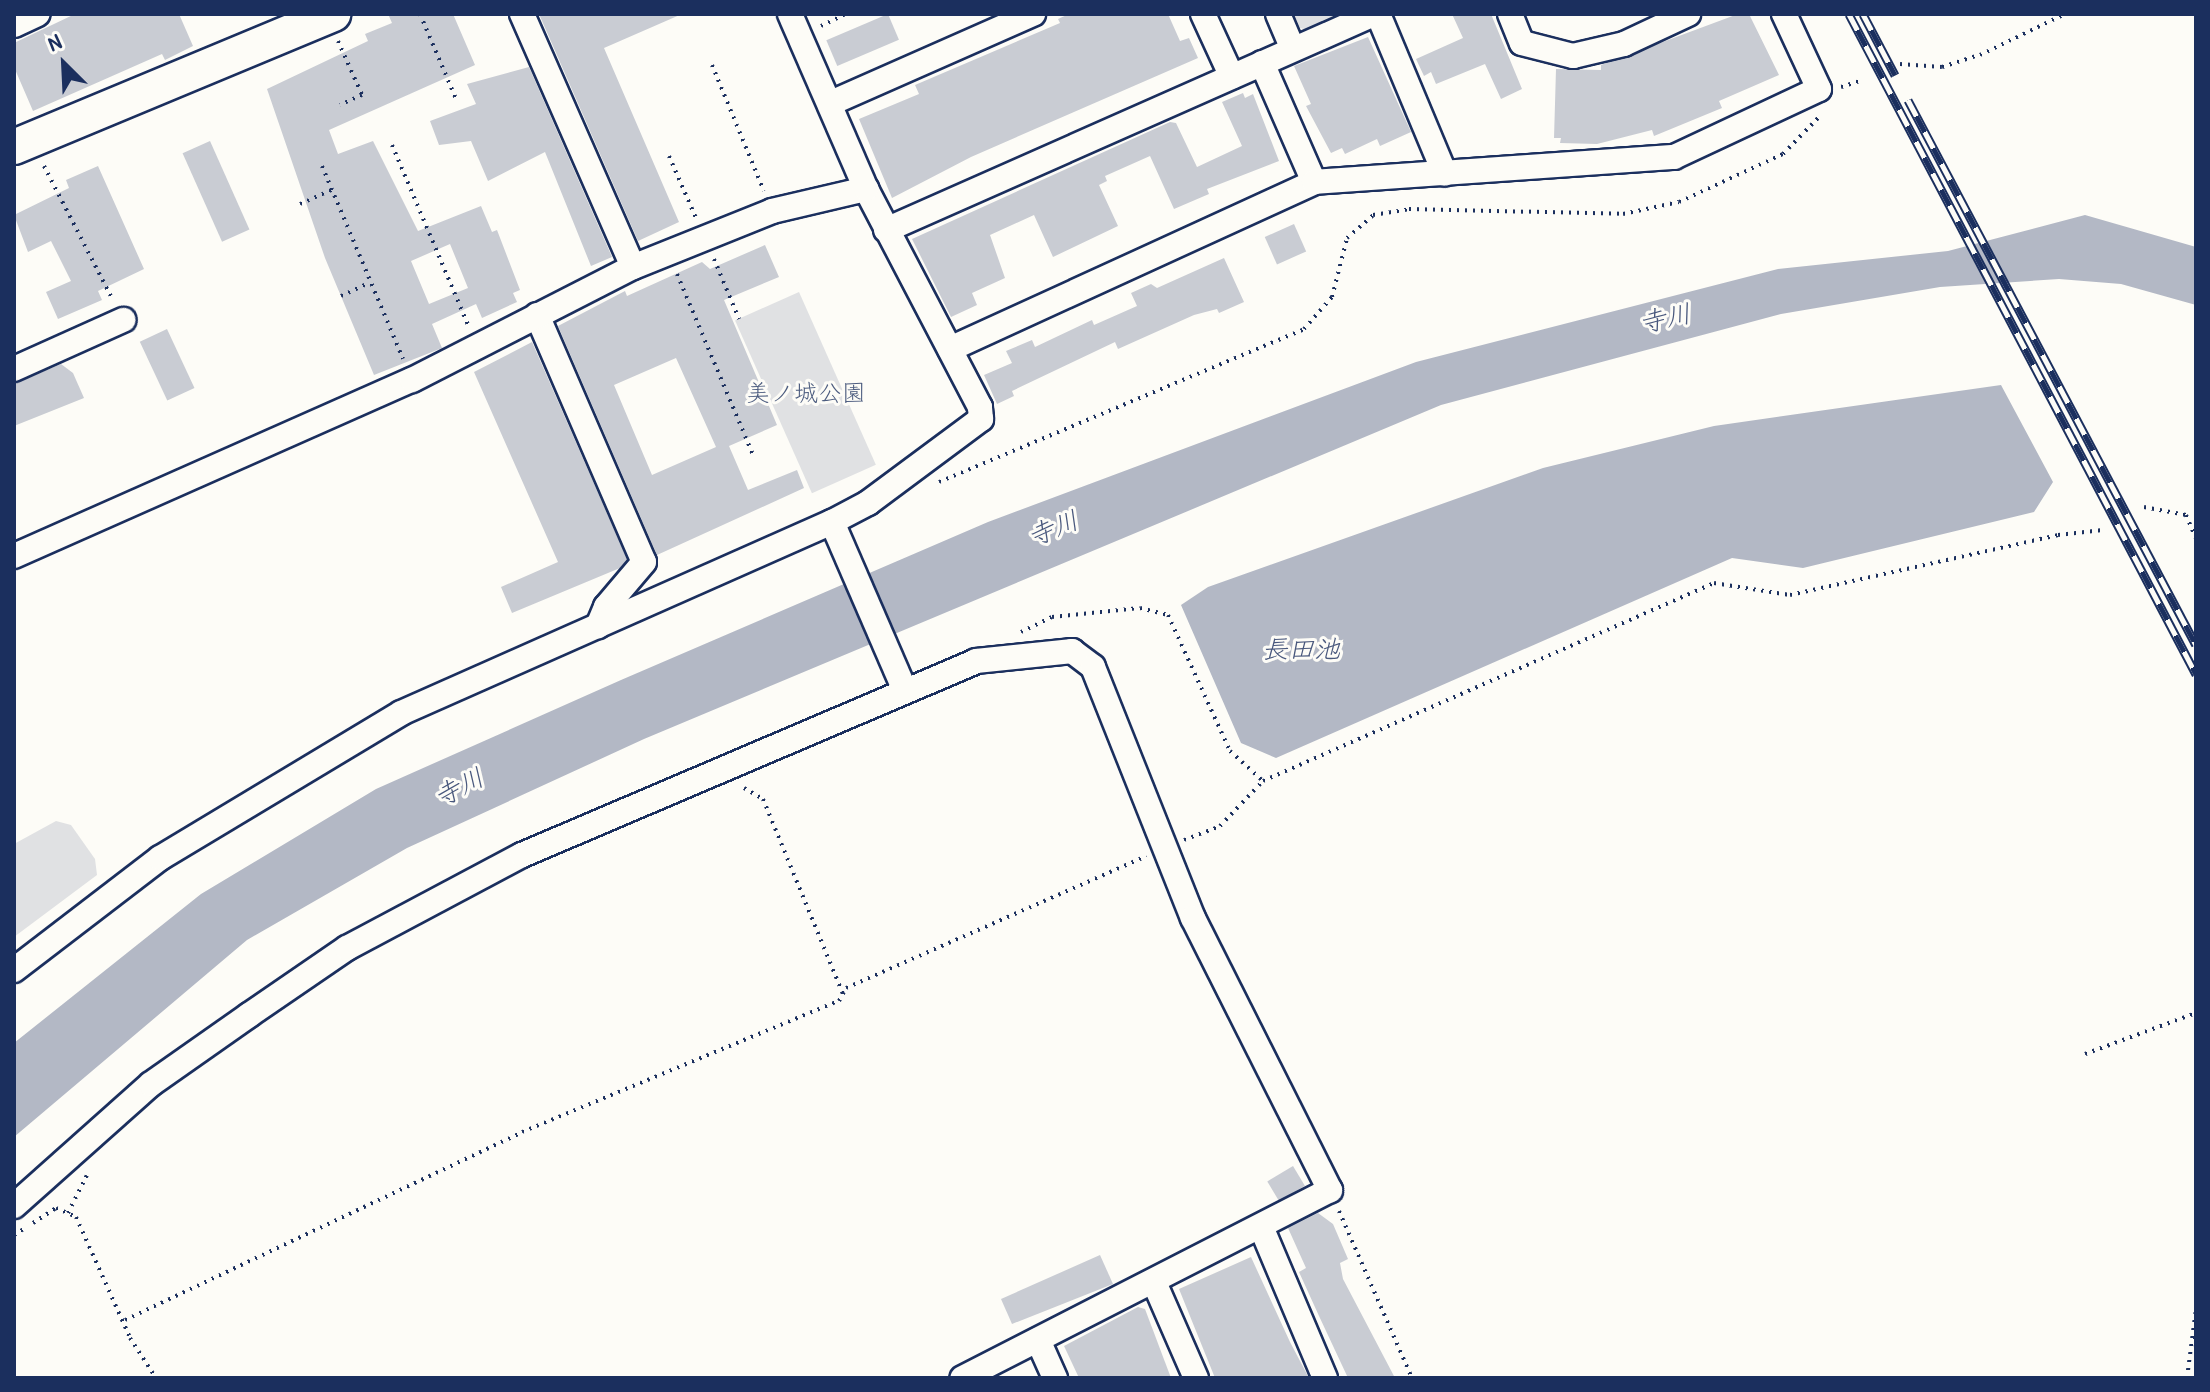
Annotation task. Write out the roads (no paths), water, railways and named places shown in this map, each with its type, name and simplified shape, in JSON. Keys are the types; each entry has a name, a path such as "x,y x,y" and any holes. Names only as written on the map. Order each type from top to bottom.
{"street":[{"path":"14,25 38,14"},
{"path":"522,14 633,267"},
{"path":"831,103 1033,14"},
{"path":"1203,14 1232,77"},
{"path":"1278,14 1293,49"},
{"path":"886,230 1376,14 1445,174"},
{"path":"1510,14 1522,43 1573,56 1624,44 1688,14"},
{"path":"950,349 1314,182 1674,157 1819,89 1784,14"},
{"path":"26,150 330,15"},
{"path":"14,970 160,858 274,786 401,713 598,626 835,528 981,419 980,407 866,189 795,25"},
{"path":"1262,63 1314,182"},
{"path":"14,556 412,380 633,267 772,211 866,189"},
{"path":"537,315 644,562 606,607 598,626"},
{"path":"14,369 123,320"},
{"path":"835,528 902,683"},
{"path":"14,1206 151,1084 347,948 522,855 902,683 976,661 1072,651 1093,667 1167,846 1193,918 1330,1190 1262,1229 962,1378"},
{"path":"1262,1229 1325,1378"},
{"path":"1154,1282 1196,1378"},
{"path":"1038,1340 1055,1378"}],"water":[{"name":"寺川","path":"2085,215 2196,247 2196,305 2121,284 2059,279 1940,287 1781,314 1441,405 644,739 407,848 247,940 14,1137 14,1043 201,894 376,789 988,522 1416,362 1778,269 1948,251"},
{"name":"長田池","path":"2001,385 2053,482 2034,512 1803,568 1732,558 1276,758 1241,743 1181,605 1208,587 1543,468 1714,426"}],"railway":[{"path":"1849,14 2196,674"},
{"path":"1863,14 1895,75"},
{"path":"1908,100 2196,645"}],"park label":[{"name":"美ノ城公園","path":"806,393"}]}
